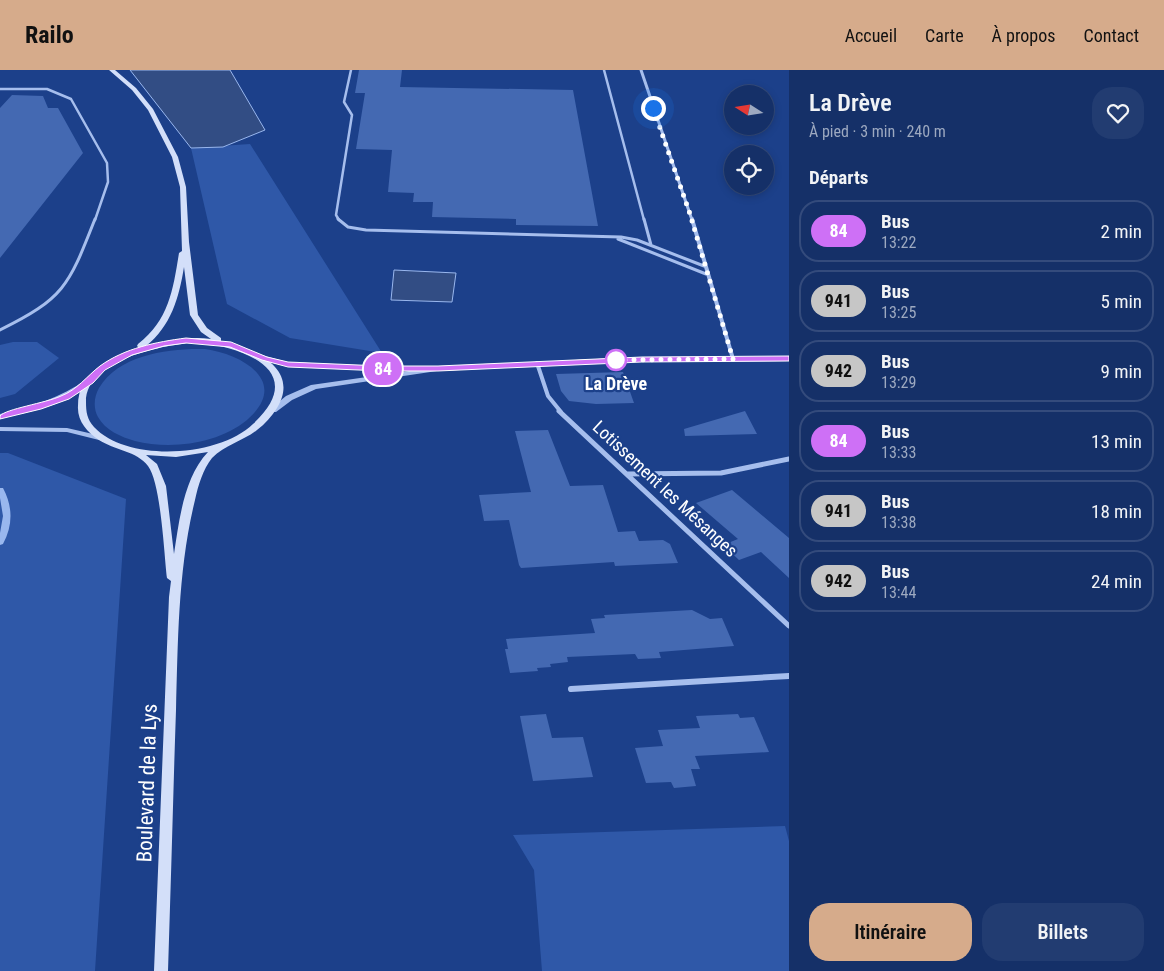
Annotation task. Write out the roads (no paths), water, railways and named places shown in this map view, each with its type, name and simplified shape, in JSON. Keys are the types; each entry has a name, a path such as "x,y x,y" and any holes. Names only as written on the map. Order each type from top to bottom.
{"main road":[{"path":"112,70 134,89 151,110 172,150 183,187 185,242 195,320 210,336 258,356 270,366 279,383 279,396 273,410 255,428 227,443 180,453 156,453 133,450 105,440 86,423 81,409 82,395 90,381 102,368 151,339 166,318 178,288 185,242"},
{"path":"130,353 174,342 204,341 231,345"},
{"name":"Boulevard de la Lys","path":"161,971 174,597 182,545 196,479 208,456 227,443"},
{"name":"Boulevard de la Lys","path":"133,450 152,464 161,486 174,597"}],"street":[{"path":"641,70 690,214 706,274 733,359"},
{"path":"258,356 274,362 307,366 438,369"},
{"path":"273,410 289,398 314,387 438,369 536,363 789,359"},
{"name":"Lotissement les Mésanges","path":"536,363 548,396 555,406 789,626"},
{"path":"0,416 66,398 90,381"},
{"path":"0,429 67,430 105,440"},
{"path":"626,474 721,473 789,459"},
{"path":"571,689 789,676"}],"lane":[{"path":"350,70 344,102 352,115 336,215 336,218 343,225 366,230 632,238 704,266"},
{"path":"604,70 651,245"},
{"path":"0,89 43,89 66,95 72,99 106,162 109,176 77,266 66,287 45,307 0,330"},
{"path":"614,237 706,274"}],"waterway":[{"path":"0,490 7,509 7,522 0,542"}],"place":[{"name":"La Drève","path":"616,360"}]}
